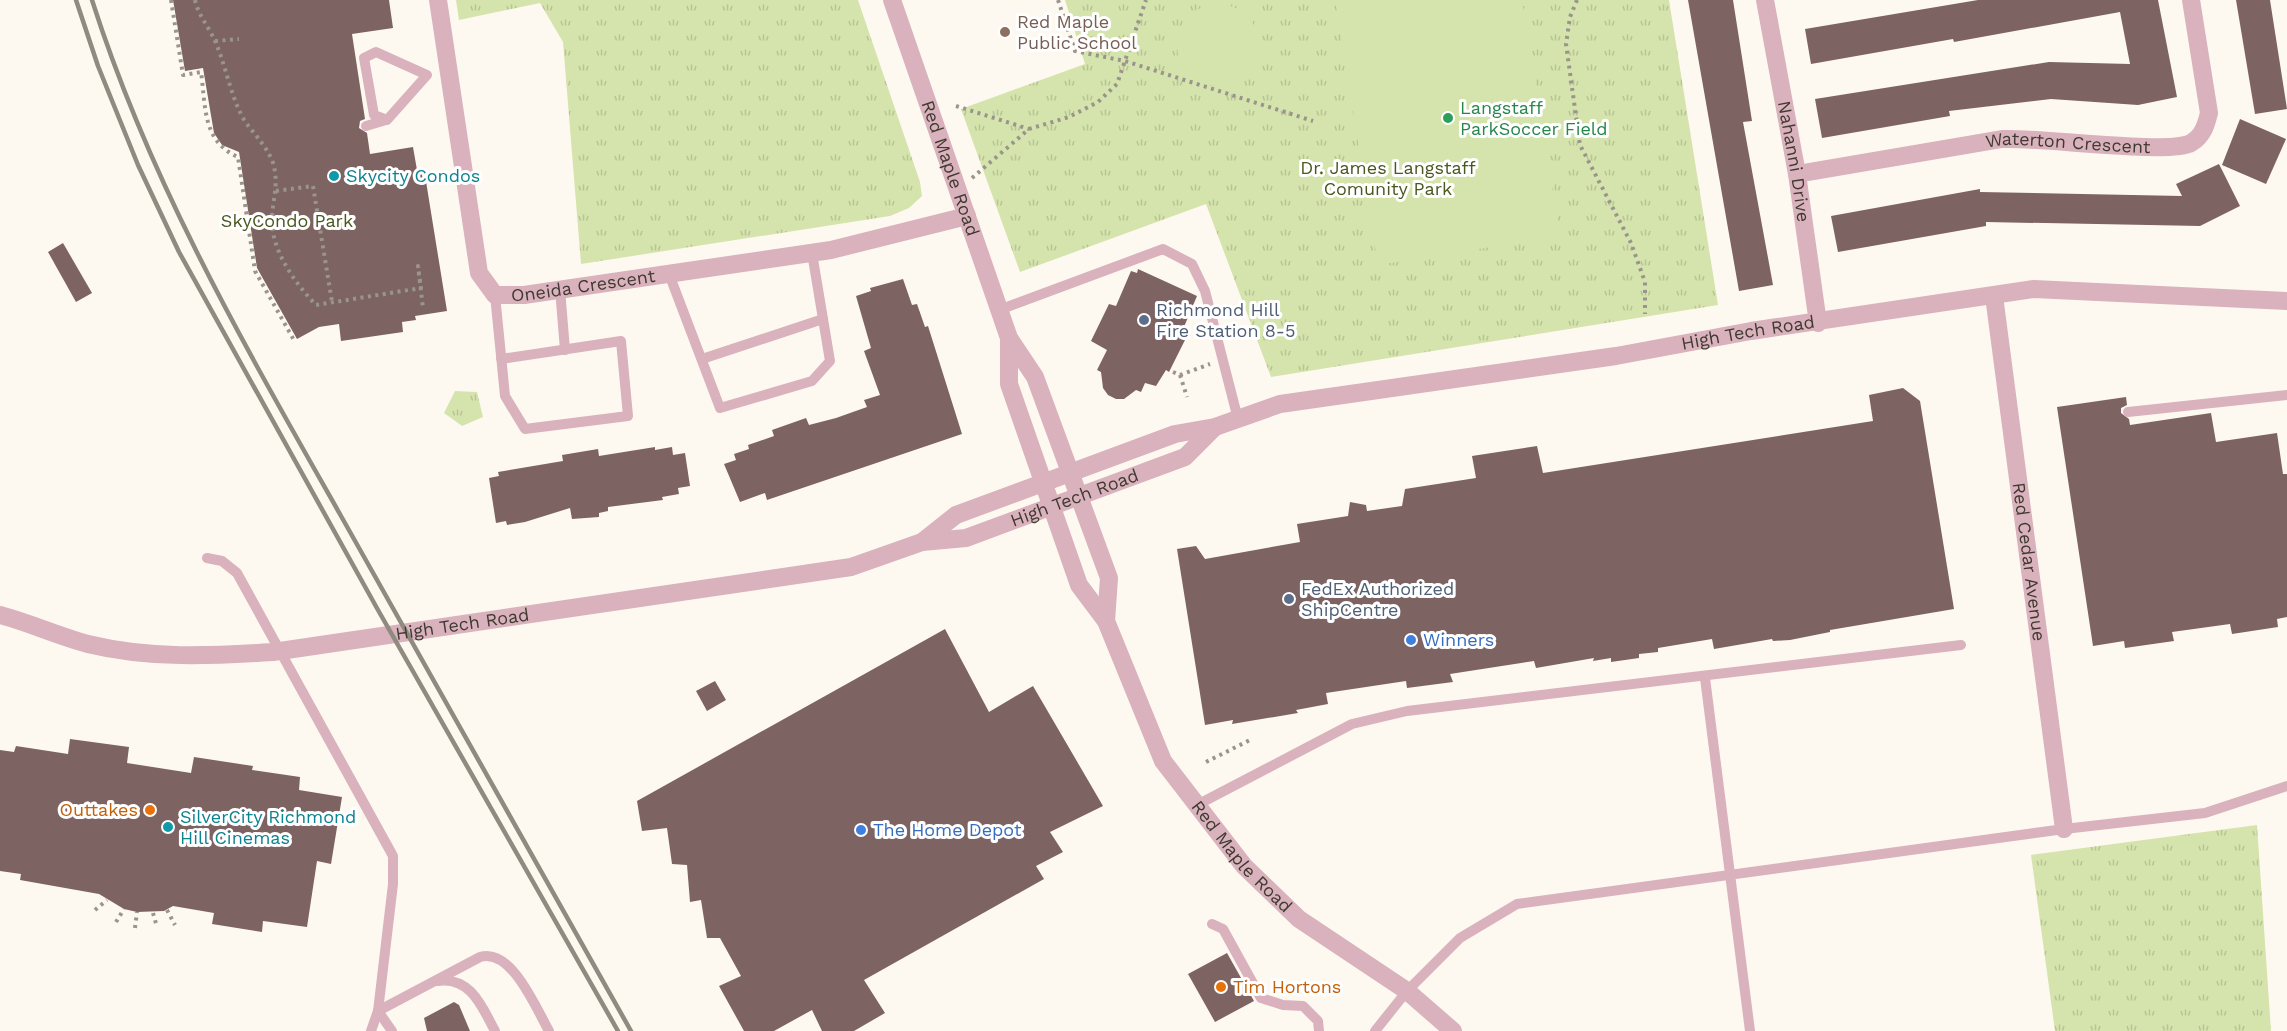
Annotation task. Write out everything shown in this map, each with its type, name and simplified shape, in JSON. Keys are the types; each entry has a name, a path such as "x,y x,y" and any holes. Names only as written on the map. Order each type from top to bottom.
{"street":[{"name":"Oneida Crescent","path":"438,0 479,273 495,295 524,295 812,253 967,216"},
{"name":"Red Maple Road","path":"892,0 1009,338 1035,377 1109,578 1106,621"},
{"name":"Nahanni Drive","path":"1765,0 1797,174 1818,323"},
{"name":"Waterton Crescent","path":"1797,174 2002,139 2028,138 2167,148 2190,143 2205,130 2209,112 2191,0"},
{"name":"High Tech Road","path":"922,542 956,515 1174,434 1215,427 1280,404 1605,358 1751,331 1818,323 2034,289 2287,301"},
{"name":"Red Cedar Avenue","path":"1994,296 2064,829"},
{"name":"Red Maple Road","path":"1009,338 1009,384 1079,585 1106,621 1163,761 1195,806 1244,866 1299,919 1407,991 1453,1031"},
{"name":"High Tech Road","path":"0,615 81,642 142,653 200,656 250,653 477,622 851,567 922,542 966,538 1185,457 1215,427"}],"lane":[{"path":"387,120 374,115 364,58 376,52 427,75 449,73"},
{"path":"366,126 387,120 427,75"},
{"path":"999,310 1163,249 1192,264 1205,291 1238,419"},
{"path":"669,274 720,408 812,381 830,361 812,253"},
{"path":"560,290 565,350"},
{"path":"495,295 501,359 505,396 525,429 628,416 621,341 501,359"},
{"path":"702,359 823,319"},
{"path":"2128,412 2287,395"},
{"path":"207,558 222,561 237,573 393,856 393,884 378,1011 371,1031"},
{"path":"1195,806 1352,724 1407,711 1705,678 1961,645"},
{"path":"1705,678 1750,1031"},
{"path":"1375,1031 1407,991 1460,938 1517,904 2064,829 2205,813 2287,786"},
{"path":"1212,924 1223,929 1261,998 1283,1005 1303,1006 1318,1021 1319,1031"},
{"path":"378,1011 487,954 500,957 515,972 549,1031"},
{"path":"434,981 451,981 472,991 495,1031"},
{"path":"378,1011 392,1031"}],"path":[{"path":"171,0 183,75 201,72 213,137 223,150 238,157 255,271 295,342"},
{"path":"195,0 215,41 234,102 248,127 265,145 276,173 273,230 285,262 316,305 332,302 421,288 418,266 423,308"},
{"path":"1058,0 1075,51 1125,61 1313,121"},
{"path":"957,189 992,163 1029,129 1069,117 1098,102 1117,84 1146,0"},
{"path":"1577,0 1570,17 1566,44 1580,145 1631,243 1645,282 1645,315"},
{"path":"215,41 239,39"},
{"path":"956,106 1029,129"},
{"path":"276,191 313,186 332,302"},
{"path":"1173,372 1180,375 1222,360"},
{"path":"1180,375 1187,397"},
{"path":"1206,762 1250,740"},
{"path":"95,910 107,900"},
{"path":"116,922 124,909"},
{"path":"167,910 175,925"},
{"path":"135,928 137,912"},
{"path":"153,913 157,927"}],"green space":[{"path":"456,0 858,0 920,182 922,196 909,208 890,216 581,264 563,42 540,3 459,20"},
{"name":"Dr. James Langstaff Comunity Park","path":"1065,0 1669,0 1718,305 1271,377 1206,204 1020,272 961,109 1085,64"},
{"name":"Langstaff ParkSoccer Field","path":"1335,0 1522,0 1560,236 1378,265"},
{"path":"1218,4 1234,7 1247,16 1256,29 1259,45 1256,61 1247,74 1234,83 1218,86 1202,83 1189,74 1180,61 1177,45 1180,29 1189,16 1202,7"},
{"path":"455,391 477,392 483,417 462,426 444,413"},
{"path":"2257,825 2271,1031 2055,1031 2031,855"}],"building":[{"name":"Skycity Condos","path":"173,0 389,0 393,28 352,34 365,119 360,121 359,128 367,133 370,154 413,147 417,170 424,169 447,311 415,316 416,320 402,322 403,332 341,341 339,324 319,327 297,339 257,268 239,152 222,145 214,133 203,68 185,71"},
{"path":"1688,0 1733,0 1752,121 1743,122 1773,285 1739,291"},
{"path":"1978,0 2158,0 2177,97 2138,105 2051,99 1949,111 1950,116 1822,138 1815,99 2049,62 2130,64 2120,12 1954,42 1953,39 1811,64 1805,29"},
{"path":"2236,0 2270,0 2287,109 2255,114"},
{"path":"2240,119 2286,139 2266,184 2222,165"},
{"path":"2219,164 2240,206 2200,226 1986,222 1986,226 1838,252 1831,216 1980,189 1980,192 2182,196 2176,184"},
{"path":"63,243 92,293 76,302 48,252"},
{"name":"Richmond Hill Fire Station 8-5","path":"1138,269 1197,296 1181,334 1186,338 1169,372 1166,370 1156,386 1145,383 1141,392 1136,390 1124,399 1116,399 1108,395 1103,388 1101,372 1097,370 1107,350 1091,341 1109,304 1116,306 1131,271 1137,273"},
{"path":"903,279 912,305 917,304 925,327 928,326 962,434 767,500 765,493 740,502 724,464 736,460 734,454 749,449 748,445 774,436 772,430 806,418 809,425 836,418 867,407 864,400 880,395 864,351 871,348 856,296 871,291 870,288"},
{"path":"1903,388 1920,401 1954,609 1830,630 1830,632 1790,640 1773,641 1772,639 1714,649 1712,639 1658,648 1658,652 1639,654 1639,658 1611,662 1611,658 1593,661 1594,658 1536,668 1534,661 1450,674 1453,682 1407,688 1406,681 1326,693 1328,704 1296,710 1298,713 1232,724 1233,720 1205,725 1177,549 1196,546 1205,559 1300,542 1297,524 1348,516 1350,502 1366,505 1367,511 1402,506 1405,489 1476,478 1472,456 1537,446 1543,473 1873,421 1869,395"},
{"path":"2126,397 2127,405 2121,408 2121,413 2129,419 2130,425 2211,413 2216,442 2277,433 2283,474 2287,474 2287,617 2277,619 2278,627 2232,634 2230,624 2172,632 2174,641 2125,648 2124,641 2093,646 2057,407"},
{"path":"655,447 655,450 672,447 673,455 685,453 690,486 678,488 679,494 662,497 663,500 608,507 608,511 599,513 599,517 572,519 570,508 525,522 507,525 506,521 496,523 489,478 499,476 498,472 563,461 562,455 598,449 599,456"},
{"name":"The Home Depot","path":"945,629 989,712 1033,686 1103,806 1050,832 1063,852 1036,866 1044,879 864,980 885,1013 854,1031 822,1031 812,1010 774,1031 744,1031 719,986 741,976 720,938 707,938 701,900 690,902 687,865 672,864 667,828 642,831 637,801"},
{"path":"715,681 726,700 707,711 696,691"},
{"name":"SilverCity Richmond Hill Cinemas","path":"70,739 129,747 127,763 191,773 194,757 253,766 252,770 300,777 299,790 342,797 331,864 317,861 307,927 263,921 262,932 212,924 214,913 173,906 164,911 137,912 124,909 99,894 20,880 21,874 0,871 0,750 14,752 16,746 68,754"},
{"name":"Tim Hortons","path":"1227,953 1254,1001 1215,1022 1188,974"},
{"path":"454,1002 459,1005 470,1031 427,1031 424,1018"}],"railway":[{"path":"76,0 98,66 138,165 179,252 378,610 618,1031"},
{"path":"92,0 142,135 236,328 631,1031"}],"place":[{"name":"Red Maple Public School","path":"1005,32"},
{"name":"Langstaff ParkSoccer Field","path":"1448,118"},
{"name":"Skycity Condos","path":"334,176"},
{"name":"Richmond Hill Fire Station 8-5","path":"1144,320"},
{"name":"FedEx Authorized ShipCentre","path":"1289,599"},
{"name":"Winners","path":"1411,640"},
{"name":"Outtakes","path":"150,810"},
{"name":"SilverCity Richmond Hill Cinemas","path":"168,827"},
{"name":"The Home Depot","path":"861,830"},
{"name":"Tim Hortons","path":"1221,987"}],"park label":[{"name":"SkyCondo Park","path":"287,221"}]}
